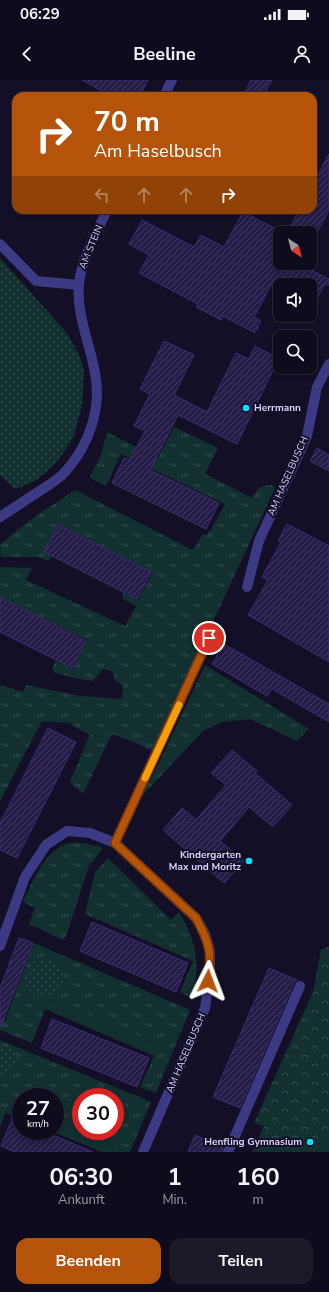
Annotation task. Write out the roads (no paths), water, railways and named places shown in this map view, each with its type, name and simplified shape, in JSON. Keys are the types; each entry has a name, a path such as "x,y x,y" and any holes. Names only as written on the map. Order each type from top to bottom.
{"street":[{"path":"166,92 172,80"},
{"name":"AM STEIN","path":"0,517 65,473 83,446 92,426 96,405 95,374 80,309 79,285 82,268 87,253 105,214"},
{"path":"0,244 36,281 79,285"},
{"name":"AM HASELBUSCH","path":"247,587 259,540 307,436 317,387 329,364"},
{"path":"115,843 209,638"},
{"name":"AM HASELBUSCH","path":"0,946 25,877 46,845 67,831 90,834 115,843 196,918 205,934 210,951 210,972 205,1008 144,1152"},
{"path":"228,1152 300,986"}],"place":[{"name":"Herrmann","path":"246,408"},
{"name":"Kindergarten Max und Moritz","path":"249,861"},
{"name":"Henfling Gymnasium","path":"310,1142"}]}
